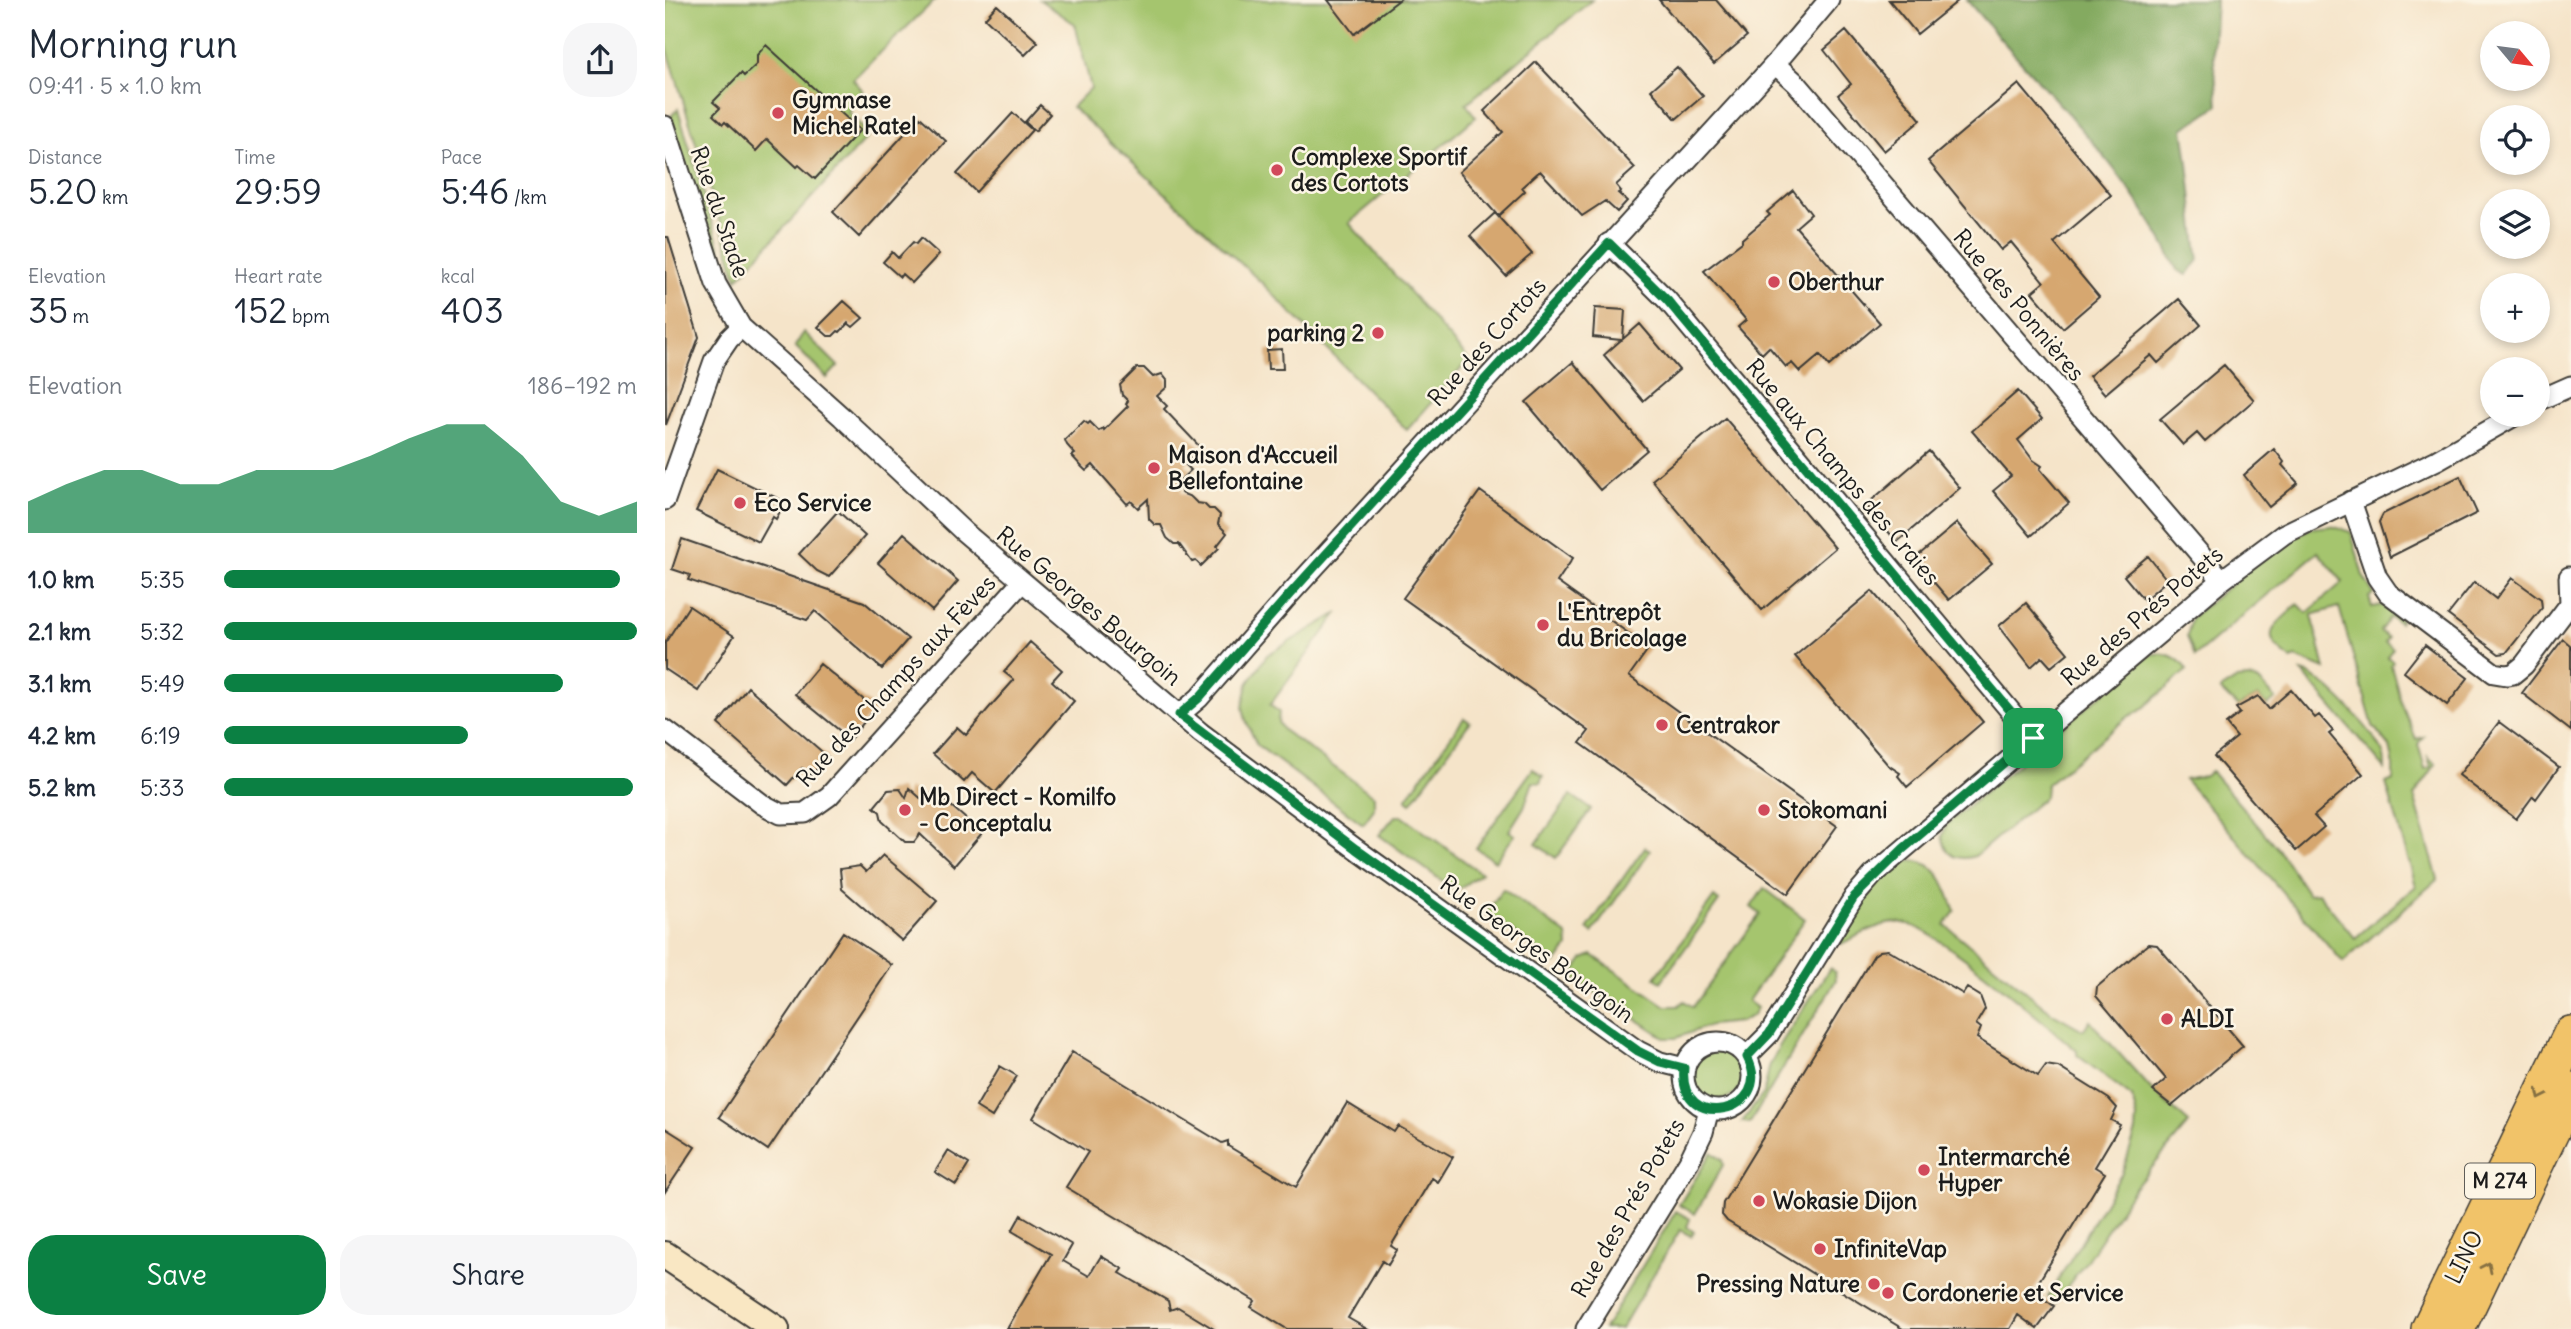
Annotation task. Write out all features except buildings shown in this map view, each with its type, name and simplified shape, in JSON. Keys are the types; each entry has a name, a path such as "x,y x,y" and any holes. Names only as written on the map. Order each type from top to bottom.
{"highway":[{"name":"LINO","path":"2429,1329 2571,1034"},
{"name":"LINO","path":"2457,1329 2571,1090"}],"main road":[{"path":"665,1255 776,1329"}],"street":[{"name":"Rue des Cortots","path":"1179,715 1199,698 1289,595 1775,64 1829,0"},
{"name":"Rue des Ponnières","path":"1775,64 1797,84 2222,580"},
{"name":"Rue du Stade","path":"666,133 716,284 736,320"},
{"name":"Rue aux Champs des Craies","path":"1609,243 1667,300 2033,738"},
{"path":"665,500 714,361 729,339 736,320"},
{"name":"Rue Georges Bourgoin","path":"736,320 963,531 1179,715 1356,849 1638,1051 1660,1062 1684,1068"},
{"path":"2550,395 2571,386"},
{"name":"Rue des Prés Potets","path":"1747,1057 1769,1034 1854,897 1903,849 2033,738 2222,580 2284,534 2437,460 2495,427"},
{"path":"2343,505 2388,593 2494,673 2513,674 2524,665 2570,604 2570,577"},
{"name":"Rue des Champs aux Fèves","path":"665,730 762,804 782,814 805,813 829,796 1022,582"},
{"path":"1711,1042 1731,1044 1747,1057 1752,1072 1747,1093 1740,1102 1731,1108 1709,1109 1689,1096 1684,1082 1684,1068 1694,1051 1711,1042"},
{"name":"Rue des Prés Potets","path":"1586,1329 1689,1161 1703,1132 1709,1109"}],"green space":[{"path":"665,0 935,0 853,79 863,91 848,112 869,135 737,279 665,41"},
{"name":"Complexe Sportif des Cortots","path":"1040,0 1592,0 1466,104 1476,117 1349,223 1469,360 1407,430 1262,283 1072,107 1091,88 1075,24"},
{"path":"1967,0 2216,0 2213,48 2218,105 2183,129 2199,260 2187,275 2177,270 2157,232 2109,162"},
{"path":"678,109 724,262 733,282 726,285 715,264 671,116"},
{"path":"804,332 838,366 827,378 795,346"},
{"path":"2331,526 2351,532 2363,576 2374,594 2369,597 2372,607 2383,605 2401,619 2399,623 2390,617 2380,631 2388,638 2385,642 2393,648 2387,657 2393,661 2391,665 2401,702 2416,739 2423,737 2418,744 2425,769 2431,767 2428,757 2436,764 2414,796 2438,879 2343,962 2185,780 2205,776 2211,771 2278,849 2308,894 2318,893 2355,938 2416,886 2386,783 2393,780 2390,747 2373,726 2339,607 2312,615 2325,669 2296,657 2291,659 2280,651 2272,637 2276,625 2298,604 2307,613 2343,582 2318,552 2195,656 2187,637 2192,617 2277,546 2311,528"},
{"path":"1338,613 1270,705 1279,712 1278,722 1283,730 1374,796 1374,809 1363,824 1257,745 1243,707 1248,684 1267,655"},
{"path":"2153,654 2173,657 2187,670 2046,785 2045,797 1975,856 1962,858 1949,852 1942,836 1947,824"},
{"path":"2302,672 2322,683 2359,719 2383,753 2385,769"},
{"path":"2237,679 2259,681 2276,699 2267,706 2258,696 2238,707 2220,690"},
{"path":"1464,718 1470,722 1411,803 1406,799"},
{"path":"1533,769 1543,776 1540,783 1533,782 1524,807 1509,831 1515,835 1495,861 1476,848"},
{"path":"1571,795 1591,809 1556,858 1536,844"},
{"path":"1395,816 1402,816 1481,873 1456,891 1379,835"},
{"path":"1645,847 1650,851 1592,933 1587,929"},
{"path":"1911,860 1929,866 1945,885 1955,911 1945,925 2051,1012 2083,1030 2090,1021 2153,1091 2189,1123 2133,1190 2055,1303 2048,1297 2122,1173 2136,1131 2137,1117 2132,1097 2077,1055 2077,1051 1991,978 1918,928 1903,923 1887,924 1841,944 1840,941 1853,919 1880,882 1900,864"},
{"path":"1764,888 1805,919 1748,1001 1757,1008 1752,1016 1740,1022 1711,1025 1676,1038 1665,1038 1571,976 1583,959 1592,955 1666,1006 1678,1006 1684,1001 1693,1007 1760,914 1751,907"},
{"path":"1503,889 1567,935 1568,947 1556,963 1486,913"},
{"path":"1714,897 1719,901 1661,982 1655,978"},
{"path":"1830,968 1835,972 1836,980 1750,1123 1742,1122 1764,1093 1769,1067 1780,1045"},
{"path":"1718,1050 1736,1057 1743,1075 1736,1093 1718,1100 1700,1093 1693,1075 1700,1057"},
{"path":"1712,1152 1722,1160 1723,1165 1695,1214 1679,1205"},
{"path":"1676,1211 1690,1219 1687,1227 1694,1232 1691,1236 1680,1230 1621,1329 1604,1329"}],"place":[{"name":"Gymnase Michel Ratel","path":"778,113"},
{"name":"Complexe Sportif des Cortots","path":"1277,170"},
{"name":"Oberthur","path":"1774,282"},
{"name":"parking 2","path":"1378,333"},
{"name":"Maison d'Accueil Bellefontaine","path":"1154,468"},
{"name":"Eco Service","path":"740,503"},
{"name":"L'Entrepôt du Bricolage","path":"1543,625"},
{"name":"Centrakor","path":"1662,725"},
{"name":"Mb Direct - Komilfo - Conceptalu","path":"905,810"},
{"name":"Stokomani","path":"1764,810"},
{"name":"ALDI","path":"2167,1019"},
{"name":"Intermarché Hyper","path":"1924,1170"},
{"name":"Wokasie Dijon","path":"1759,1201"},
{"name":"InfiniteVap","path":"1820,1249"},
{"name":"Pressing Nature","path":"1874,1284"},
{"name":"Cordonerie et Service","path":"1888,1293"}],"route":[{"path":"1609,243 1667,300 2033,738 1903,849 1854,897 1769,1034 1747,1057 1752,1072 1747,1093 1736,1105 1720,1110 1704,1107 1689,1096 1683,1077 1684,1068 1660,1062 1638,1051 1356,849 1179,715 1199,698 1609,243"}]}
